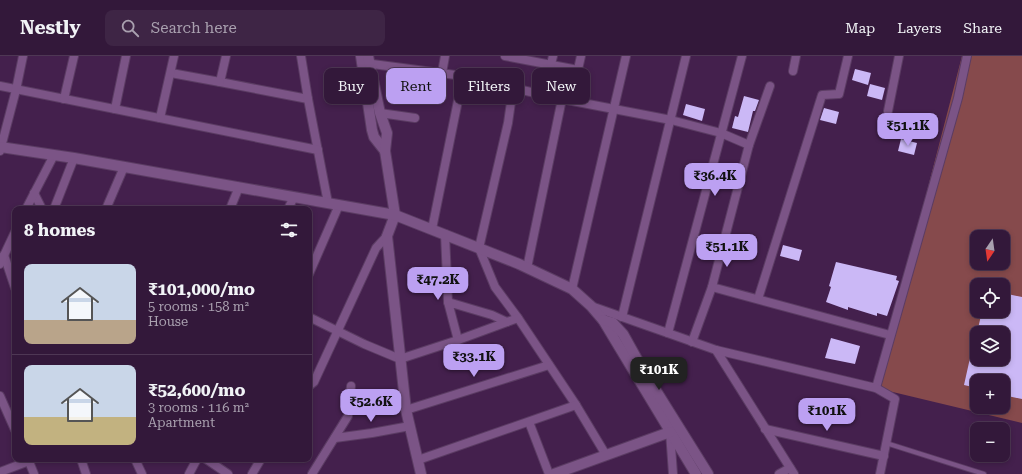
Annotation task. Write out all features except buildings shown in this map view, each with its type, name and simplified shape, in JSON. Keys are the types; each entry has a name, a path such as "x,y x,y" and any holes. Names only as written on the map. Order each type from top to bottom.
{"street":[{"path":"23,56 16,90 0,148 74,158 395,215 527,268 572,289 591,306 603,320 696,474"},
{"path":"64,99 74,56"},
{"path":"115,109 126,56"},
{"path":"160,118 174,56"},
{"path":"220,82 226,56"},
{"path":"301,56 328,203"},
{"path":"443,68 445,56"},
{"path":"505,56 552,60 573,68"},
{"path":"578,68 581,56"},
{"path":"572,289 626,56"},
{"path":"622,317 686,56"},
{"path":"668,333 742,56"},
{"path":"793,72 796,56"},
{"path":"758,299 822,95 839,94 848,56"},
{"path":"888,111 899,56"},
{"path":"876,388 958,98 967,56"},
{"path":"365,60 412,68"},
{"path":"312,384 376,248 387,236 395,215 385,151 387,133 365,60"},
{"path":"365,60 369,114 374,137 385,151"},
{"path":"171,72 308,99"},
{"path":"0,86 318,150"},
{"path":"692,342 712,287 749,145 770,86"},
{"path":"590,103 671,120 722,133 749,145"},
{"path":"432,229 457,104"},
{"path":"511,104 508,123 479,248 494,287 518,318 576,405 606,455"},
{"path":"527,268 561,104"},
{"path":"369,114 380,113 415,118"},
{"path":"28,206 54,155"},
{"path":"55,206 74,158"},
{"path":"107,206 124,167"},
{"path":"231,206 239,187"},
{"path":"34,193 40,206"},
{"path":"290,206 294,197"},
{"path":"312,267 339,205"},
{"path":"445,234 448,302 458,340"},
{"path":"387,236 406,410 421,474"},
{"path":"0,264 12,238"},
{"path":"4,255 12,279"},
{"path":"712,287 890,335"},
{"path":"448,302 492,315 507,322"},
{"path":"591,306 716,350 876,388 895,399 880,474"},
{"path":"312,319 400,359 518,318"},
{"path":"603,320 613,323 623,334 643,370 708,474"},
{"path":"716,350 792,471 779,474"},
{"path":"406,410 549,365"},
{"path":"312,474 348,416 351,386"},
{"path":"0,396 12,423"},
{"path":"418,460 576,405"},
{"path":"529,422 555,474 670,432"},
{"path":"335,438 410,426"},
{"path":"765,428 884,456"},
{"path":"670,432 673,474"},
{"path":"0,472 23,462"},
{"path":"29,462 34,474"},
{"path":"82,462 86,474"},
{"path":"136,462 142,474"},
{"path":"189,474 195,462"},
{"path":"210,462 228,474"},
{"path":"252,474 259,462"}],"lane":[{"path":"886,443 984,474"}],"shaded area":[{"path":"962,56 1022,56 1022,423 984,414 1010,414 1010,374 970,374 970,411 876,388"}]}
